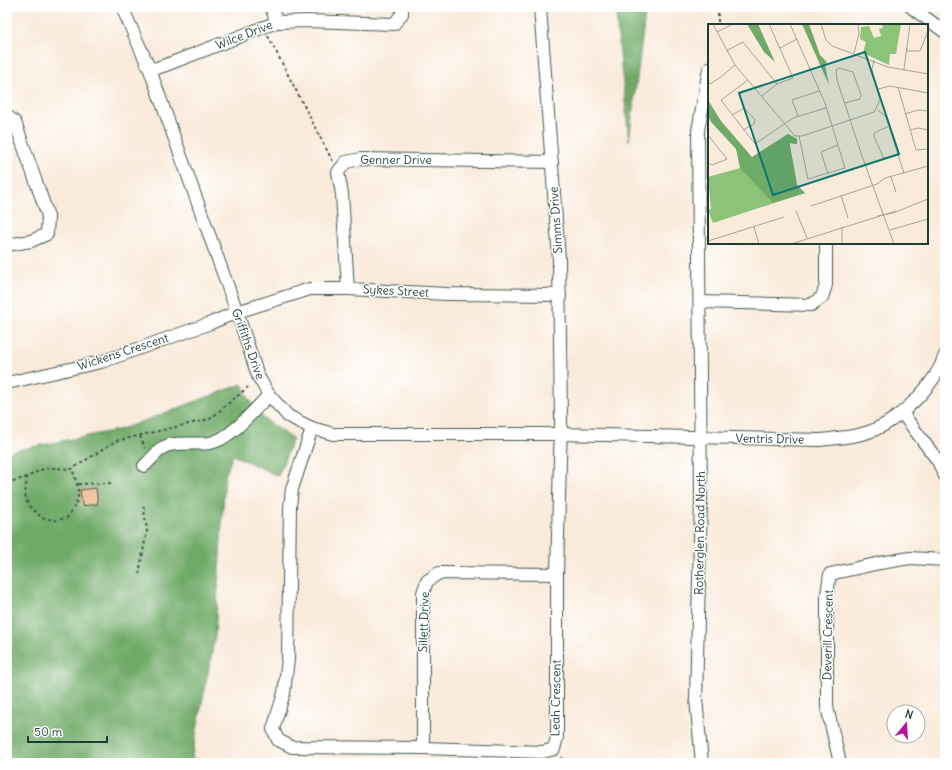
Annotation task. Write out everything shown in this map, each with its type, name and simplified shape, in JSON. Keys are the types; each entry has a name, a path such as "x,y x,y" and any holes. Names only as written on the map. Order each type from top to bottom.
{"street":[{"name":"Griffiths Drive","path":"122,7 150,70 237,312 258,376 269,395 288,416 312,428 333,434 560,434"},
{"path":"271,7 277,22"},
{"name":"Wilce Drive","path":"150,70 277,22 308,21 394,24 402,14 402,7"},
{"name":"Simms Drive","path":"540,7 559,259 560,434"},
{"path":"910,7 945,32"},
{"name":"Rotherglen Road North","path":"702,763 696,699 702,498 698,131 708,75"},
{"path":"7,116 15,122 48,216 47,234 31,241 7,246"},
{"name":"Genner Drive","path":"338,172 346,162 361,159 552,162"},
{"path":"338,172 342,194 348,289"},
{"path":"700,302 811,305 822,296 826,285 826,244"},
{"name":"Sykes Street","path":"237,312 310,289 348,289 447,294 560,295"},
{"name":"Wickens Crescent","path":"7,383 101,362 211,324 237,312"},
{"name":"Ventris Drive","path":"560,434 820,440 850,437 874,430 902,413 933,378 945,355"},
{"path":"144,466 164,447 184,443 211,443 227,435 269,395"},
{"path":"902,413 938,460 945,476"},
{"name":"Leah Crescent","path":"312,428 292,489 290,508 288,659 284,693 273,729 278,740 292,748 423,748 543,752 554,748 557,737 557,574 560,434"},
{"name":"Deverill Crescent","path":"840,763 827,708 827,594 830,574 910,558 945,560"},
{"name":"Sillett Drive","path":"423,748 424,593 427,581 439,573 557,574"}],"path":[{"path":"718,7 718,24"},
{"path":"264,28 338,172"},
{"path":"7,483 27,477 43,469 72,469 116,441 210,419 248,387"},
{"path":"27,477 25,495 28,505 42,518 55,520 67,518 76,504 78,487 72,469"},
{"path":"77,484 114,483"},
{"path":"139,574 147,530 143,503"}],"green space":[{"path":"615,7 646,7 629,141"},
{"path":"242,384 249,399 263,418 293,439 278,476 233,455 225,476 215,636 192,756 196,763 7,763 7,452 122,429"}],"building":[{"path":"96,488 98,504 82,506 80,490"}]}
